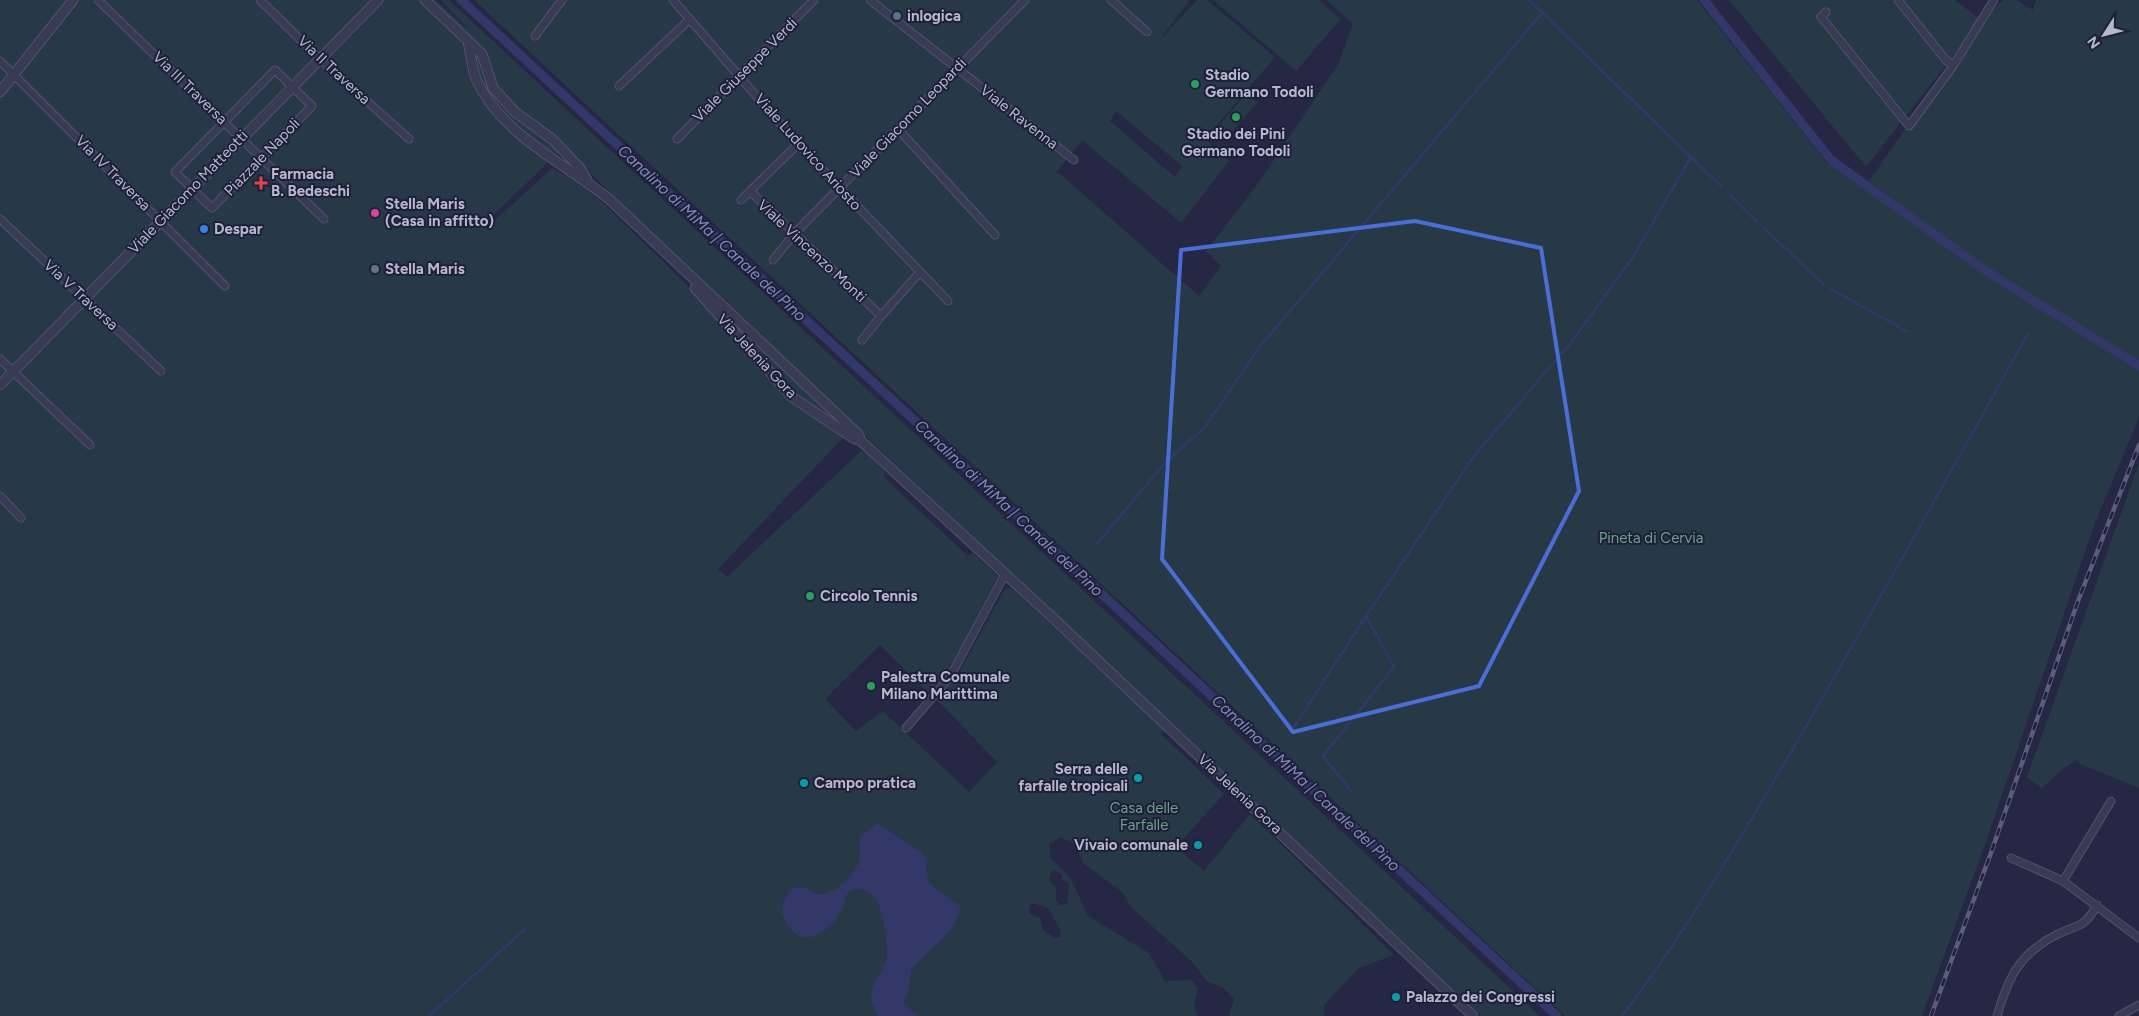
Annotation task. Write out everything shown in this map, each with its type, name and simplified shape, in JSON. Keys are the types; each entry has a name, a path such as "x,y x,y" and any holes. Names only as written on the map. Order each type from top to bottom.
{"street":[{"path":"0,92 73,0"},
{"name":"Via III Traversa","path":"98,0 324,219"},
{"name":"Via II Traversa","path":"260,0 320,59 409,139"},
{"name":"Viale Giacomo Matteotti","path":"0,385 378,0"},
{"name":"Via Jelenia Gora","path":"425,0 482,54 493,88 515,112 552,139 579,167 589,183"},
{"path":"536,36 562,0"},
{"name":"Viale Ludovico Ariosto","path":"673,0 798,144 948,301"},
{"name":"Viale Giuseppe Verdi","path":"677,139 814,0"},
{"name":"Viale Ravenna","path":"870,0 1074,160"},
{"name":"Viale Giacomo Leopardi","path":"774,260 794,234 899,130 956,68 1025,0"},
{"path":"1111,0 1147,32"},
{"path":"1898,0 1945,59 1953,66"},
{"path":"1826,12 1821,17 1909,126 1953,66 1994,0"},
{"path":"619,86 689,20"},
{"name":"Via Jelenia Gora","path":"468,42 476,78 490,104 542,154 589,183 666,254 1473,1016"},
{"name":"Via IV Traversa","path":"0,61 225,286"},
{"name":"Piazzale Napoli","path":"275,70 292,87 312,106 212,208 175,172 275,70"},
{"path":"899,130 995,235"},
{"name":"Viale Vincenzo Monti","path":"798,144 750,191 881,316"},
{"path":"741,200 750,191"},
{"name":"Via V Traversa","path":"0,218 161,372"},
{"name":"Via Jelenia Gora","path":"666,254 792,397 853,438 861,440"},
{"path":"862,340 920,272"},
{"path":"0,359 90,445"},
{"path":"0,496 20,518"},
{"path":"906,728 950,677 1005,574"},
{"path":"2063,880 2111,801"},
{"path":"2010,858 2063,880 2139,938"},
{"path":"1997,1016 2006,984 2033,948 2088,921 2097,905"},
{"path":"2119,1016 2139,1005"}],"highlighted area":[{"path":"1415,221 1541,248 1579,491 1479,686 1293,732 1162,559 1181,250"}],"green space":[{"name":"Casa delle Farfalle","path":"0,0 436,0 472,33 441,0 449,0 1540,1016 1482,1016 673,255 564,147 577,171 568,168 571,166 558,153 486,222 490,225 552,168 575,181 604,204 684,282 791,401 844,437 718,569 727,577 861,451 868,454 885,472 884,477 968,556 973,553 998,576 943,678 929,693 880,645 825,699 856,731 883,711 969,792 997,762 936,699 955,680 1003,592 1008,588 1012,588 1164,730 1161,734 1224,794 1176,847 1204,871 1250,814 1394,955 1359,968 1324,1005 1324,1016 1229,1016 1234,999 1224,988 1208,982 1190,960 1132,908 1121,891 1083,863 1075,845 1061,837 1049,844 1051,859 1070,877 1088,916 1149,953 1165,981 1192,980 1198,988 1194,1007 1198,1016 0,1016","holes":["1055,870 1062,875 1062,880 1069,883 1067,904 1060,905 1056,900 1056,888 1049,879 1050,874","1032,903 1048,908 1061,931 1061,937 1055,938 1043,930 1040,918 1029,914 1029,907"]},
{"name":"Pineta di Cervia","path":"474,0 1190,0 1158,42 1197,0 1207,0 1275,57 1205,139 1229,161 1181,223 1082,140 1055,174 1059,173 1199,296 1221,266 1206,251 1257,185 1338,64 1353,24 1326,0 1697,0 1827,163 1954,251 1957,246 1869,181 1972,32 1866,167 1729,0 1955,0 1981,20 2003,0 2016,0 2033,10 2036,0 2139,0 2139,418 2095,523 1987,839 1922,1016 1565,1016","holes":["1116,111 1182,166 1175,177 1110,121"]},
{"path":"1213,0 1318,0 1341,19 1296,71"},
{"name":"Stadio dei Pini Germano Todoli","path":"1246,94 1258,102 1225,140 1214,131"},
{"path":"701,291 853,435 792,391"},
{"path":"2139,463 2139,788 2080,764 2076,760 2059,772 2042,788 2027,777"}],"water":[{"path":"877,823 921,852 927,860 926,868 929,883 960,906 955,923 942,940 911,969 909,989 903,1004 919,1016 879,1016 873,1006 872,990 885,965 887,951 882,917 878,902 873,895 861,889 851,890 847,894 842,910 835,920 819,934 811,937 803,937 795,933 788,926 782,914 786,897 795,888 803,887 822,894 834,890 845,882 854,872 859,861 859,838"}],"waterway":[{"name":"Canalino di MiMa | Canale del Pino","path":"461,0 1557,1016"},
{"path":"1529,0 1722,187"},
{"path":"1704,0 1831,160 1983,269 2139,366"},
{"path":"1096,545 1164,464 1205,427 1258,349 1542,13"},
{"path":"1294,727 1474,456 1573,340 1633,257 1691,157"},
{"path":"1729,194 1757,222"},
{"path":"1764,228 1824,285"},
{"path":"1831,289 1908,332"},
{"path":"1622,1016 1691,918 1824,696 2028,333"},
{"path":"1352,792 1323,756 1394,667 1366,616"},
{"path":"429,1016 525,929"}],"railway":[{"path":"1931,1016 1992,850 2078,601 2139,445"}],"place":[{"name":"inlogica","path":"897,16"},
{"name":"Stadio Germano Todoli","path":"1195,84"},
{"name":"Stadio dei Pini Germano Todoli","path":"1236,117"},
{"name":"Farmacia B. Bedeschi","path":"261,183"},
{"name":"Stella Maris (Casa in affitto)","path":"375,213"},
{"name":"Despar","path":"204,229"},
{"name":"Stella Maris","path":"375,269"},
{"name":"Circolo Tennis","path":"810,596"},
{"name":"Palestra Comunale Milano Marittima","path":"871,686"},
{"name":"Serra delle farfalle tropicali","path":"1138,778"},
{"name":"Campo pratica","path":"804,783"},
{"name":"Vivaio comunale","path":"1198,845"},
{"name":"Palazzo dei Congressi","path":"1396,997"}]}
